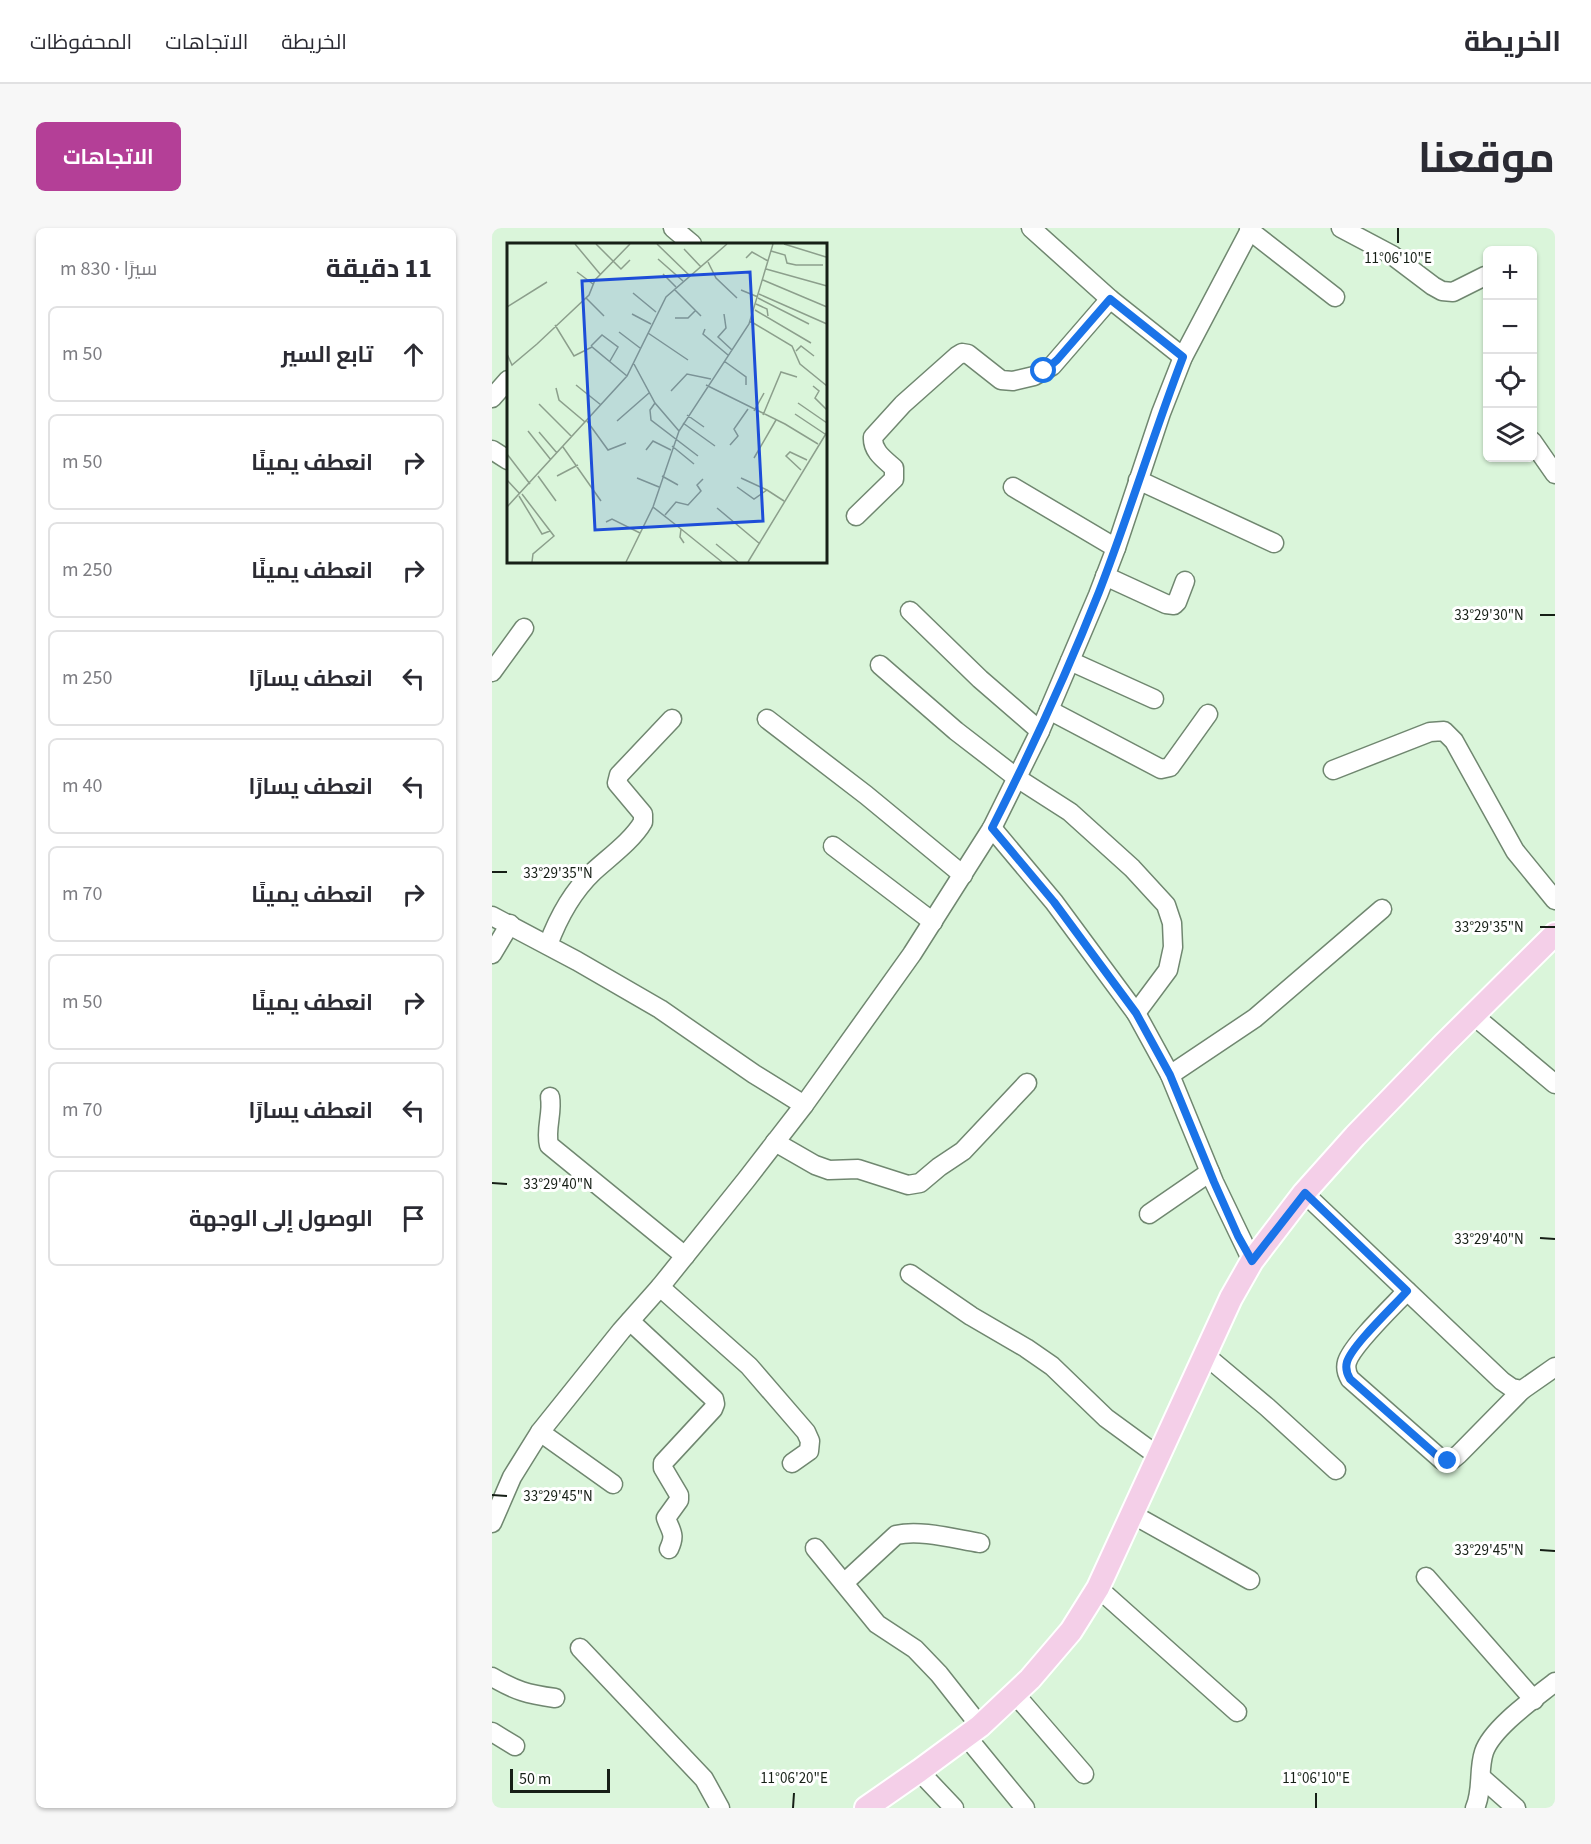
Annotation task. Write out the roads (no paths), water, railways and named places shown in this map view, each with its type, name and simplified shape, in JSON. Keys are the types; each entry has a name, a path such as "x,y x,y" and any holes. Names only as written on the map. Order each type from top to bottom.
{"main road":[{"path":"872,1806 973,1731 1030,1679 1071,1631 1098,1588 1231,1298 1252,1261 1305,1193 1355,1136 1555,934"}],"street":[{"path":"673,228 691,243"},
{"path":"1031,228 1110,299 1183,357"},
{"path":"1341,228 1392,255 1442,291 1453,292 1483,277"},
{"path":"492,1523 498,1489 512,1477 540,1432 660,1287 804,1105 890,986 992,828 1040,731 1105,576 1183,357 1250,229 1335,297"},
{"path":"856,516 894,479 894,468 876,451 873,437 903,404 957,356 962,352 968,354 1000,380 1013,381 1034,376 1052,366 1110,299"},
{"path":"492,398 507,382"},
{"path":"1537,447 1555,474"},
{"path":"492,450 507,459"},
{"path":"1138,480 1274,543"},
{"path":"1013,487 1116,548"},
{"path":"1105,576 1166,604 1173,605 1177,602 1185,581"},
{"path":"910,611 980,679 1040,731"},
{"path":"492,672 524,628"},
{"path":"1070,661 1154,699"},
{"path":"880,665 1017,778 1070,812 1132,868 1166,905 1172,923 1173,947 1168,970 1136,1013"},
{"path":"1049,710 1161,769 1170,767 1208,714"},
{"path":"548,945 562,912 574,894 643,822 643,814 617,783 619,775 672,719"},
{"path":"767,720 866,795 963,875"},
{"path":"1333,770 1430,732 1444,731 1454,741 1515,851 1555,900"},
{"path":"992,828 1054,902 1136,1013 1170,1075 1238,1236 1252,1261"},
{"path":"833,846 933,922"},
{"path":"1170,1075 1255,1018 1382,909"},
{"path":"492,916 660,1009 754,1074 804,1105"},
{"path":"492,954 510,924"},
{"path":"1473,1015 1555,1084"},
{"path":"775,1143 829,1170 858,1169 908,1185 920,1183 963,1151 1027,1083"},
{"path":"550,1097 552,1109 549,1144 685,1256"},
{"path":"1149,1214 1210,1172"},
{"path":"1305,1193 1502,1381 1512,1388 1522,1390"},
{"path":"910,1274 971,1316 1052,1366 1106,1418 1158,1456"},
{"path":"660,1287 750,1366 806,1432 810,1441 809,1451 792,1463"},
{"path":"1407,1291 1355,1348 1347,1360 1346,1368 1350,1379 1442,1460 1453,1459 1522,1390 1555,1367"},
{"path":"630,1321 714,1399 715,1404 713,1409 663,1463 663,1468 679,1495 679,1500 666,1518 674,1534 669,1549"},
{"path":"1205,1355 1267,1407 1336,1470"},
{"path":"540,1432 613,1484"},
{"path":"1132,1514 1250,1580"},
{"path":"844,1583 896,1535 919,1533 980,1543"},
{"path":"815,1548 876,1624 904,1641 925,1659 1025,1808"},
{"path":"1426,1577 1534,1700"},
{"path":"1098,1588 1237,1712"},
{"path":"580,1648 699,1773 720,1808"},
{"path":"492,1677 523,1693 555,1698"},
{"path":"1475,1808 1482,1778 1484,1752 1490,1741 1515,1715 1555,1682"},
{"path":"1014,1694 1084,1774"},
{"path":"492,1732 514,1746"},
{"path":"919,1772 954,1808"},
{"path":"1482,1778 1516,1808"}]}
